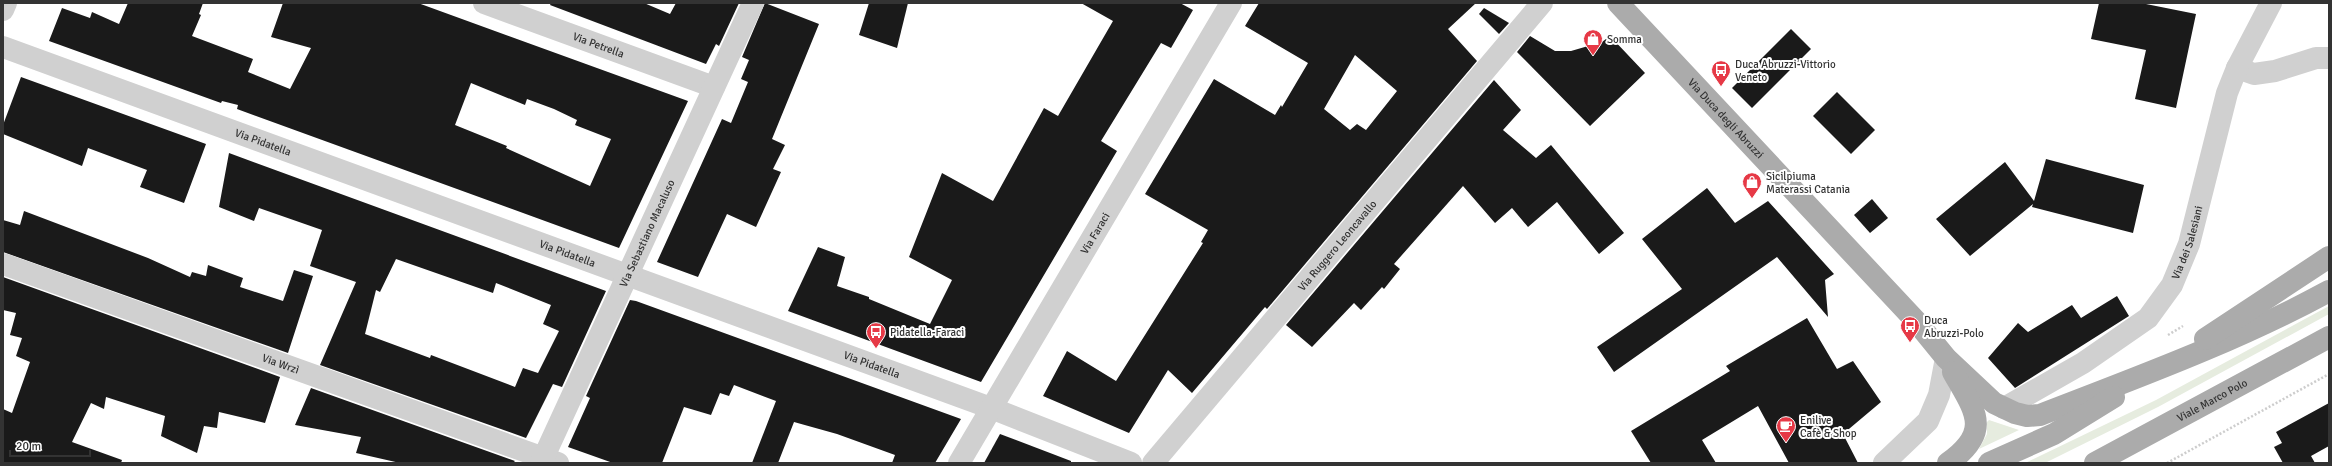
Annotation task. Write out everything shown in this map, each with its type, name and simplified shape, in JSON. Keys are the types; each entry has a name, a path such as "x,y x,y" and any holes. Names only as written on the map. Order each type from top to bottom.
{"main road":[{"name":"Via Duca degli Abruzzi","path":"1618,3 1915,320 1946,358"},
{"path":"1989,463 2054,434 2167,365 2273,292 2329,257"},
{"path":"1946,358 1994,403 2027,416 2040,415 2167,365 2283,316 2329,291"},
{"name":"Viale Marco Polo","path":"2095,463 2329,337"},
{"path":"1946,358 1975,414 1976,428 1967,448 1948,463"},
{"path":"2116,463 2134,442"}],"street":[{"path":"3,10 6,3"},
{"name":"Via Petrella","path":"484,3 714,87"},
{"name":"Via Sebastiano Macaluso","path":"547,461 627,274 753,3"},
{"name":"Via Faraci","path":"959,463 1232,3"},
{"name":"Via Ruggero Leoncavallo","path":"1153,463 1520,27 1542,3"},
{"name":"Via dei Salesiani","path":"2004,408 2083,364 2148,318 2172,285 2189,244 2227,94 2237,68 2271,3"},
{"name":"Via Pidatella","path":"3,47 991,408 1131,463"},
{"path":"2237,68 2254,74 2275,71 2316,58 2329,58"},
{"name":"Via Wrzì","path":"3,264 547,461"},
{"path":"1884,463 1928,421 1939,395 1946,358"}],"path":[{"path":"2167,463 2329,374"}],"shaded area":[{"path":"2329,306 2329,314 2158,407 2045,463 2025,463 2156,400"},
{"path":"1989,420 2019,430 1979,449 1987,434 1987,422"}],"building":[{"path":"128,3 203,3 199,14 201,15 192,36 253,59 248,72 290,89 311,48 271,37 283,3 418,3 688,101 619,248 237,109 238,105 222,101 221,103 49,41 62,8 90,18 92,12 119,24","holes":["471,83 525,105 527,99 554,109 577,120 575,125 611,139 590,186 506,148 507,146 455,125"]},
{"path":"551,3 644,3 670,14 676,3 739,3 719,46 716,44 706,64 550,5"},
{"path":"765,3 819,24 772,139 785,145 773,169 781,172 756,227 727,214 698,277 657,262 722,119 731,123 748,82 741,79 749,60 742,57"},
{"path":"869,3 908,3 897,48 859,35"},
{"path":"1081,3 1180,3 1193,10 1171,48 1161,43 1101,141 1117,151 981,382 788,311 818,247 845,257 837,286 869,297 869,299 930,324 952,280 909,257 942,173 993,201 1044,108 1058,116 1113,21"},
{"path":"1259,3 1476,3 1448,29 1477,61 1267,309 1265,307 1192,393 1168,370 1129,433 1043,396 1067,351 1116,381 1203,243 1201,242 1208,230 1145,194 1214,79 1275,115 1281,105 1282,107 1308,63 1245,26","holes":["1355,55 1397,91 1366,130 1357,124 1350,130 1324,109"]},
{"path":"2099,3 2141,3 2196,14 2176,108 2135,99 2146,50 2091,39"},
{"path":"1484,8 1509,23 1499,34 1479,14"},
{"path":"1791,29 1811,49 1752,108 1732,88"},
{"path":"1530,36 1555,51 1571,51 1602,42 1610,36 1645,73 1590,126 1517,52"},
{"path":"21,77 206,144 184,203 140,187 147,170 88,148 82,166 3,134 3,125"},
{"path":"1494,80 1521,110 1503,130 1536,158 1551,145 1624,233 1599,254 1557,202 1528,227 1512,208 1495,223 1463,186 1394,264 1400,269 1384,289 1382,287 1361,310 1354,303 1312,347 1286,325"},
{"path":"1837,92 1875,130 1851,154 1813,116"},
{"path":"229,153 606,291 562,387 553,384 526,438 320,365 356,282 310,266 322,230 259,208 254,221 219,207","holes":["396,259 493,293 496,283 551,305 543,324 559,331 538,373 523,368 515,387 431,355 430,358 365,334 376,290 380,292"]},
{"path":"2046,159 2144,185 2133,233 2032,207 2033,204 1970,256 1936,219 2005,162 2034,201"},
{"path":"1707,188 1735,223 1768,201 1834,274 1825,280 1828,317 1777,257 1614,372 1597,347 1682,289 1642,239"},
{"path":"1872,199 1888,218 1870,233 1854,215"},
{"path":"24,211 148,258 190,277 192,272 206,276 208,265 243,278 240,287 283,301 294,270 313,276 288,353 3,252 3,220 20,225"},
{"path":"3,277 280,377 265,423 219,412 217,428 204,426 197,453 161,436 165,416 106,397 104,409 91,403 72,442 122,460 121,463 3,463 3,409 12,413 30,362 16,356 22,338 10,335 16,313 3,310"},
{"path":"2117,296 2129,316 2015,388 1988,358 2018,323 2028,332 2072,305 2081,318"},
{"path":"630,300 961,419 935,463 892,463 895,455 837,434 794,422 778,463 752,463 776,401 734,385 729,396 720,393 711,415 684,407 662,463 613,463 568,447 590,398 586,396"},
{"path":"1807,318 1837,369 1853,361 1881,402 1843,434 1858,463 1789,463 1758,406 1702,440 1716,463 1651,463 1631,431 1730,371 1726,366"},
{"path":"311,388 515,461 513,463 400,463 356,453 361,437 295,425"},
{"path":"2329,403 2329,446 2311,456 2315,463 2283,463 2274,447 2282,443 2276,432"},
{"path":"1000,434 1071,461 1071,463 984,463"}],"place":[{"name":"Somma","path":"1593,56"},
{"name":"Duca Abruzzi-Vittorio Veneto","path":"1721,87"},
{"name":"Sicilpiuma Materassi Catania","path":"1752,199"},
{"name":"Duca Abruzzi-Polo","path":"1910,343"},
{"name":"Pidatella-Faraci","path":"876,349"},
{"name":"Enilive Cafè & Shop","path":"1786,443"}]}
